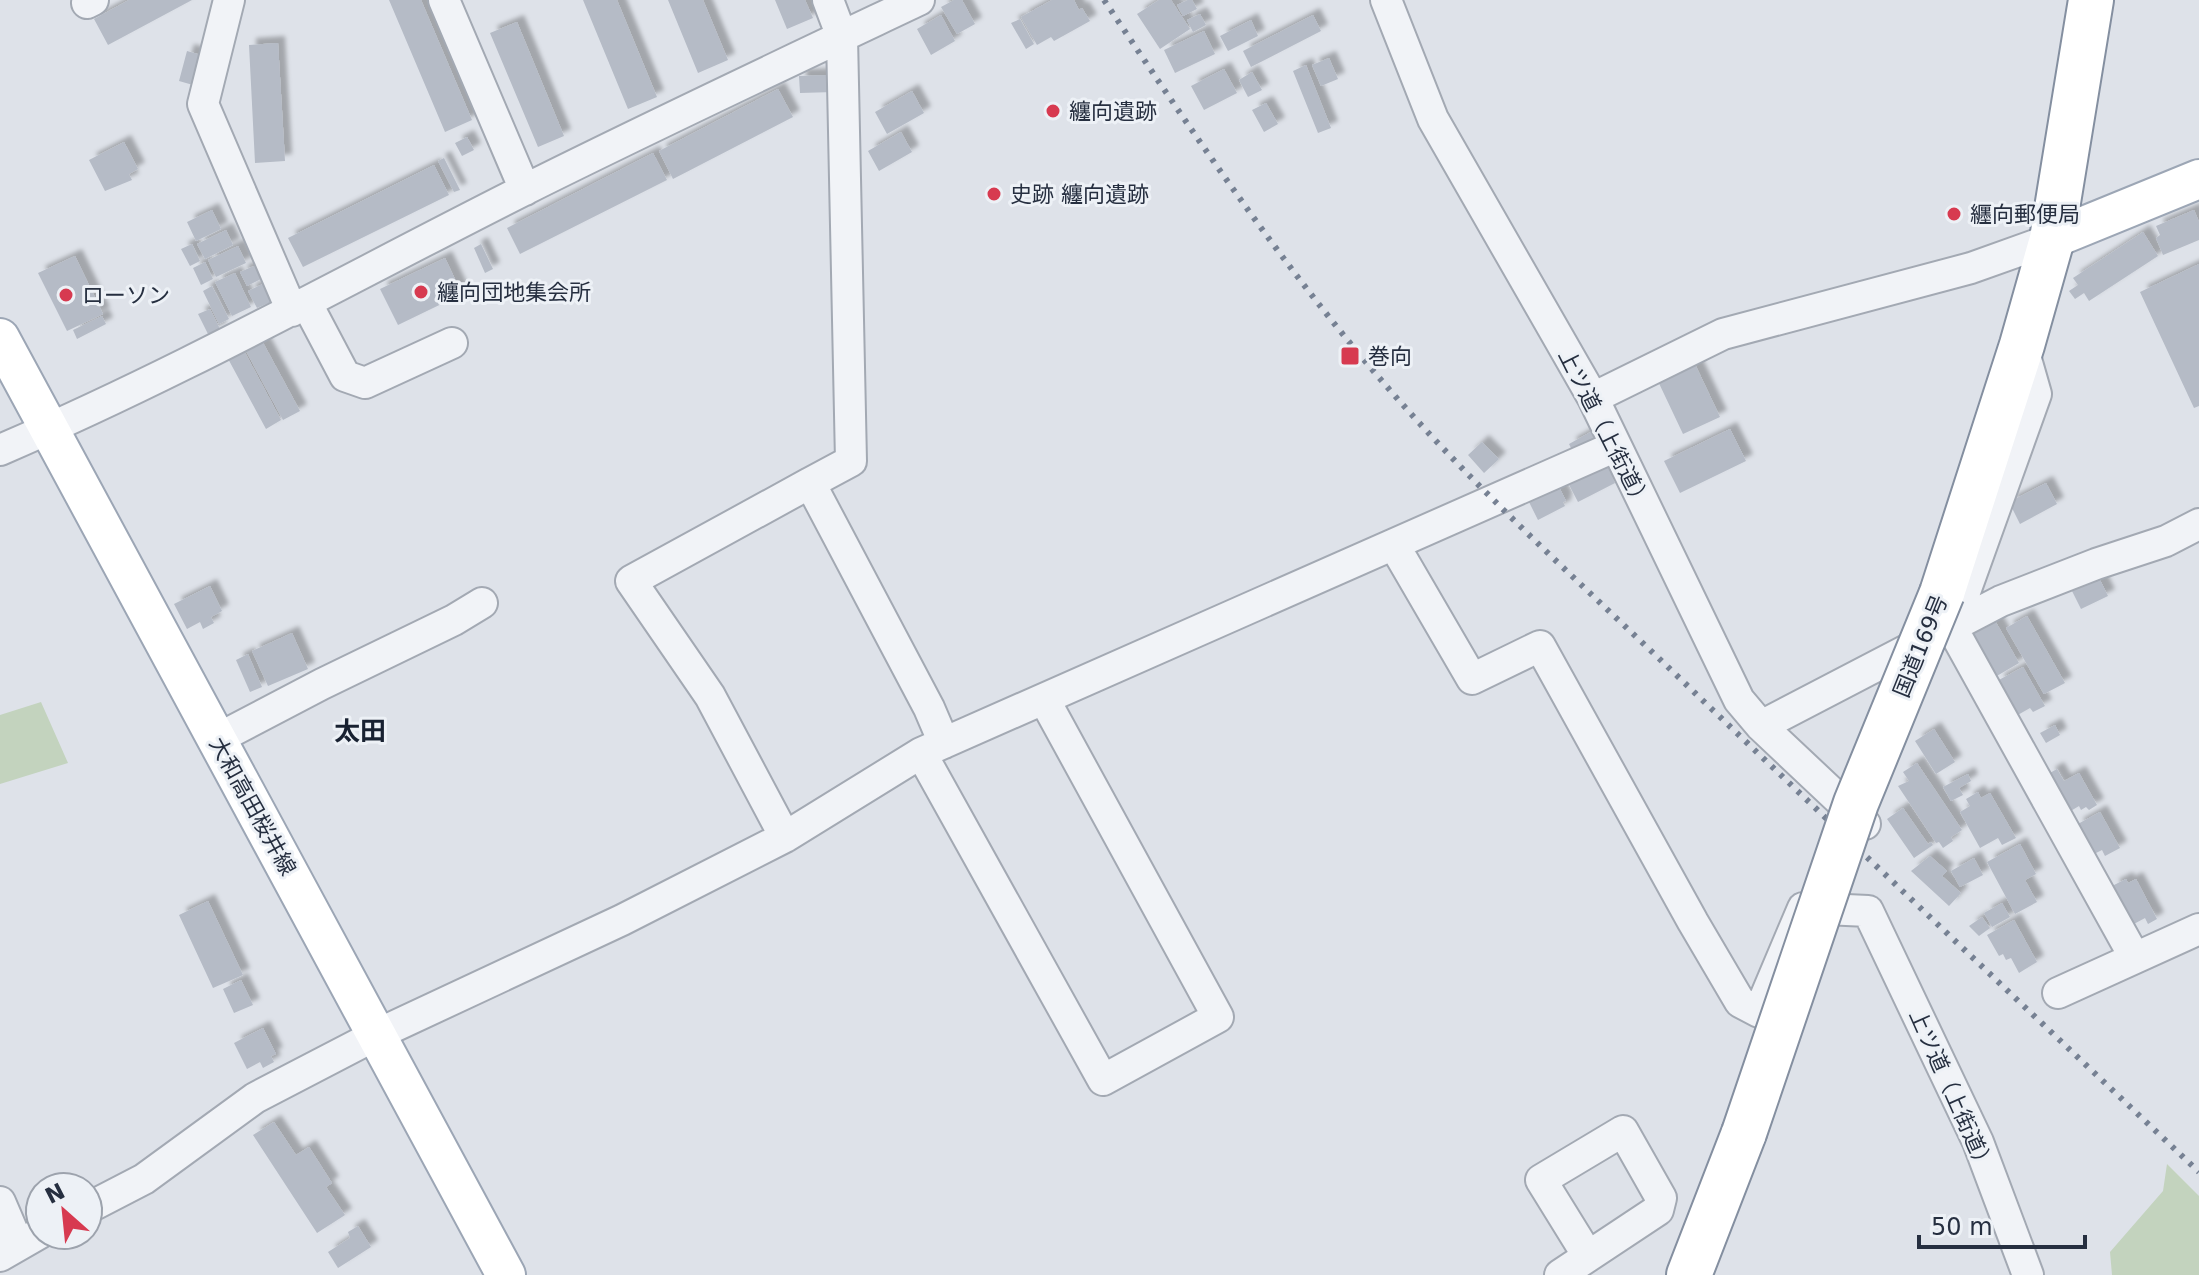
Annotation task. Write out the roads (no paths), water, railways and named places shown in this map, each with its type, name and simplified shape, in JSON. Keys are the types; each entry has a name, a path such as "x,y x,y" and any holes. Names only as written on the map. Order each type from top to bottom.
{"highway":[{"name":"国道169号","path":"1689,1275 1744,1133 1856,803 1947,610 2052,239 2091,0"}],"main road":[{"path":"2052,239 2199,179"},
{"name":"大和高田桜井線","path":"0,338 506,1275"}],"street":[{"path":"229,0 203,104 300,307 345,376 365,383 452,343"},
{"path":"444,0 525,190"},
{"path":"785,837 710,696 631,581 851,461 842,37 828,0"},
{"path":"0,450 48,430 300,307 525,190 919,0"},
{"name":"上ツ道（上街道）","path":"1386,0 1433,119 1593,398 1614,447 1739,700 1761,726 1867,827"},
{"path":"1593,398 1723,334 1971,268 2052,239"},
{"path":"104,1200 144,1179 243,1105 378,1034 622,920 785,837 932,748 1614,447"},
{"path":"810,483 929,708 932,748 1103,1080 1218,1017 1044,699"},
{"path":"1761,726 1947,610 2001,601 2166,541 2199,524"},
{"name":"上ツ道（上街道）","path":"1394,545 1472,679 1540,646 1740,1002 1759,1012 1803,908 1868,911 1978,1142 2028,1275"},
{"path":"217,739 482,603"},
{"path":"1947,610 2135,958"},
{"path":"2058,993 2199,929"},
{"path":"0,1202 19,1244"},
{"path":"1560,1275 1588,1256"}],"railway":[{"path":"1104,0 1255,220 1336,326 1423,427 1557,562 2199,1172"}],"place":[{"name":"纏向遺跡","path":"1053,111"},
{"name":"史跡 纏向遺跡","path":"994,194"},
{"name":"纒向郵便局","path":"1954,214"},
{"name":"纏向団地集会所","path":"421,292"},
{"name":"ローソン","path":"66,295"},
{"name":"巻向","path":"1350,356"}],"district":[{"name":"太田","path":"360,731"}]}
